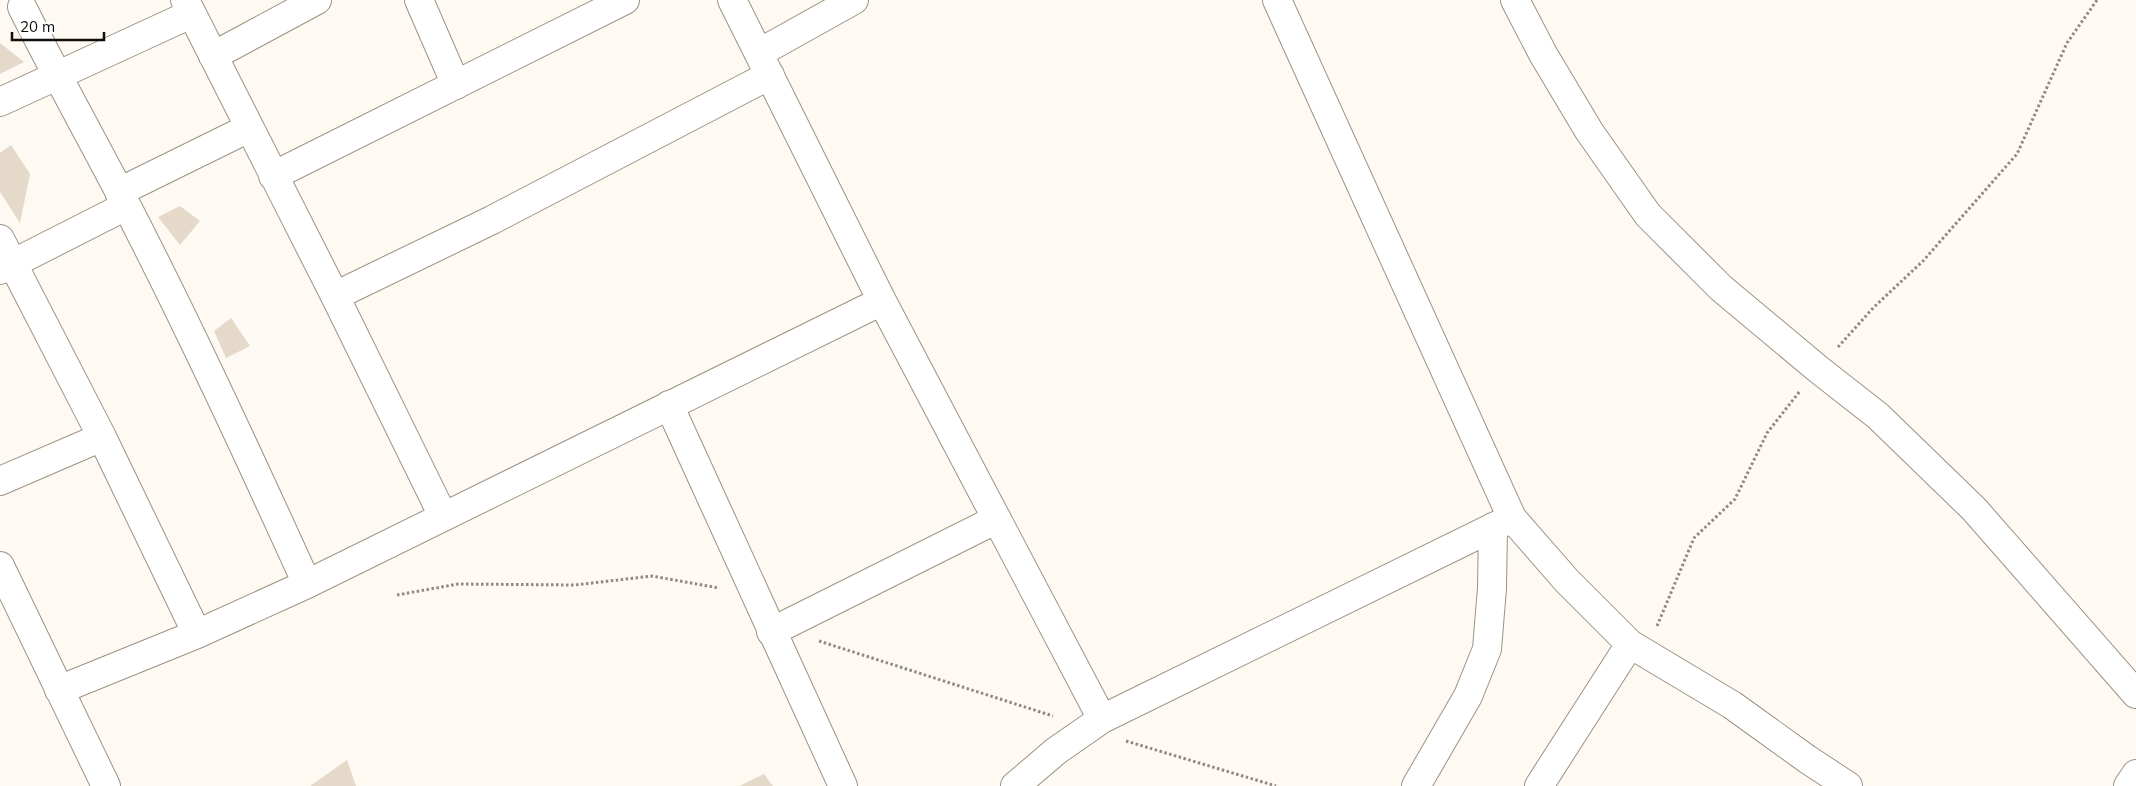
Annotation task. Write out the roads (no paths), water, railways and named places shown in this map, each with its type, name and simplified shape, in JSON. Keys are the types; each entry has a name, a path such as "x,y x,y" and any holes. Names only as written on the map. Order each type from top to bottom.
{"street":[{"path":"213,56 317,0"},
{"path":"419,0 456,85"},
{"path":"274,176 625,0"},
{"path":"732,0 882,301 1110,729"},
{"path":"335,296 492,220 765,64 854,0"},
{"path":"1277,0 1503,522 1638,649 1732,705 1848,786"},
{"path":"1515,0 1543,54 1589,131 1648,215 1721,288 1878,416 1974,509 2136,694"},
{"path":"22,7 56,75 123,199 228,411 307,584"},
{"path":"0,102 188,7 335,296 443,516"},
{"path":"7,267 249,128"},
{"path":"0,239 7,267 102,437 197,634"},
{"path":"59,690 197,634 307,584 882,301"},
{"path":"669,406 771,632 844,786"},
{"path":"0,481 102,437"},
{"path":"771,632 997,519"},
{"path":"1015,786 1056,751 1110,729 1503,522"},
{"path":"1416,786 1468,696 1487,649 1492,588 1503,522"},
{"path":"0,566 106,786"},
{"path":"1539,786 1638,649"},
{"path":"2128,786 2136,774"}]}
